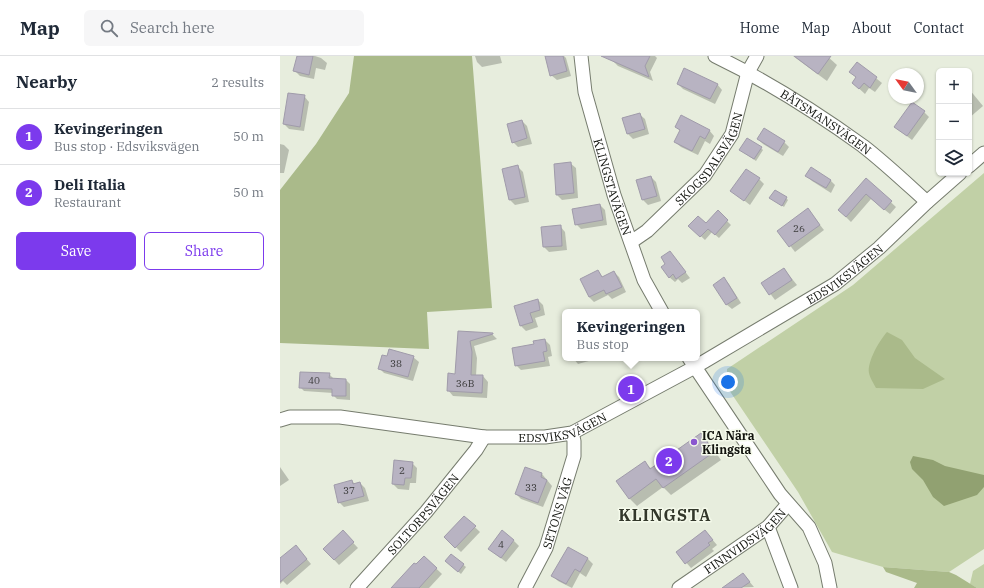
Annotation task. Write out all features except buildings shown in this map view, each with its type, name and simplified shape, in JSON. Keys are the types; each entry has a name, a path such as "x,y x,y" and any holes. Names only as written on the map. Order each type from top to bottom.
{"street":[{"name":"KLINGSTAVÄGEN","path":"581,56 585,92 614,195 644,280 660,309"},
{"name":"BÅTSMANSVÄGEN","path":"715,56 748,72 822,117 864,147 927,202"},
{"name":"SKOGSDALSVÄGEN","path":"630,242 647,231 704,175 732,134 748,72 757,56"},
{"path":"972,163 984,153"},
{"name":"EDSVIKSVÄGEN","path":"700,358 786,314 835,284 879,248 957,176"},
{"name":"EDSVIKSVÄGEN","path":"280,420 290,417 340,417 484,437 545,437 572,433 692,362"},
{"path":"692,362 788,504 809,527 825,563 830,588"},
{"name":"SETONS VÄG","path":"525,588 546,548 574,456 574,441 572,433"},
{"name":"SOLTORPSVÄGEN","path":"357,588 426,512 476,450 484,437"},
{"name":"FINNVIDSVÄGEN","path":"679,588 768,527 788,504"},
{"path":"768,527 791,588"}],"shaded area":[{"path":"354,56 472,56 492,308 427,312 429,349 280,343 280,190 316,144 349,93"},
{"path":"984,173 984,549 949,572 883,567 832,552 798,492 727,387 727,369 853,285"},
{"path":"887,332 902,340 915,358 945,379 923,389 876,388 871,379 869,368 877,346"},
{"path":"913,456 933,460 945,466 984,475 984,487 977,495 944,506 933,497 923,480 912,469 910,462"},
{"path":"984,564 984,588 977,588 970,584 973,571"},
{"path":"883,567 949,572 977,588 914,588 917,583 886,572"}],"place":[{"name":"Kevingeringen","path":"631,389"},
{"name":"ICA Nära Klingsta","path":"694,442"},
{"name":"Deli Italia","path":"669,461"}],"district":[{"name":"KLINGSTA","path":"665,515"}]}
